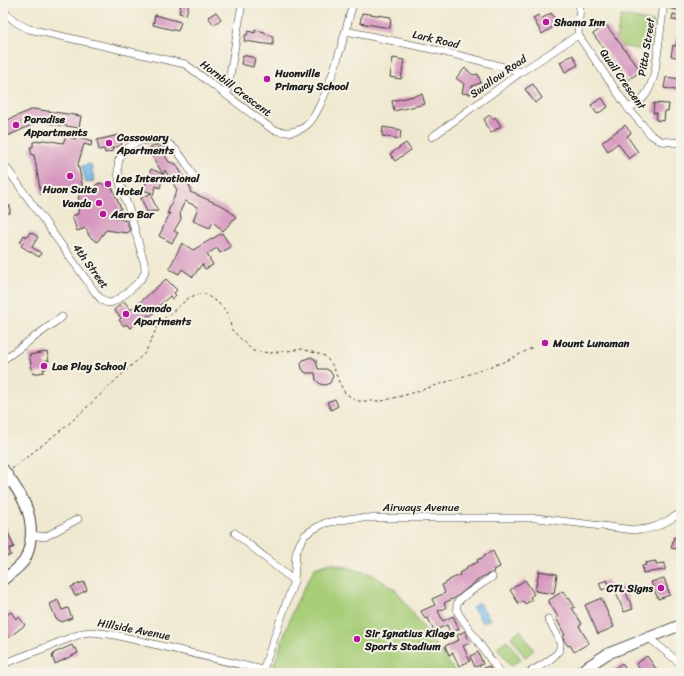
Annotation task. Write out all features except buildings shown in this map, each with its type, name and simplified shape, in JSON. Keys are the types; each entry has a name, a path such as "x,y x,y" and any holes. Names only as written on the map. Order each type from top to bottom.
{"main road":[{"path":"670,3 681,5"},
{"path":"3,580 18,568 25,560 29,550 31,535 31,521 28,509 7,475"},
{"path":"578,673 607,654 681,625"}],"street":[{"path":"227,94 242,3"},
{"name":"Hornbill Crescent","path":"3,11 17,23 29,29 186,64 272,129 282,133 296,131 304,128 310,123 326,92 346,31 353,3"},
{"path":"578,35 580,3"},
{"name":"Pitta Street","path":"628,108 642,100 649,90 652,82 655,72 664,3"},
{"name":"Lark Road","path":"346,31 440,51 521,72"},
{"name":"Swallow Road","path":"432,137 521,72 578,35"},
{"name":"Quail Crescent","path":"578,35 628,108 651,135 661,141 681,144"},
{"name":"4th Street","path":"3,163 95,292 101,299 110,303 121,297 140,280 144,275 145,269 121,182 118,164 124,151 129,146 150,140 169,144 174,147 183,158 196,181"},
{"path":"3,360 62,317"},
{"path":"3,487 7,475"},
{"name":"Airways Avenue","path":"263,671 294,581 296,553 300,543 305,535 325,523 354,518 537,518 634,530 647,530 658,526 681,513"},
{"path":"31,535 45,537 78,519"},
{"path":"234,533 294,581"},
{"path":"492,577 464,597 457,604 456,608 500,673"},
{"path":"528,673 554,656 560,649 559,640 548,619"},
{"name":"Hillside Avenue","path":"3,664 75,635 92,632 115,635 263,671"},
{"path":"649,638 681,664"}],"path":[{"path":"7,475 71,422 145,353 159,323 190,297 203,293 224,306 231,329 253,351 270,353 302,349 325,356 333,366 345,393 357,401 382,401 409,394 506,361 534,347"}],"green space":[{"path":"621,16 654,22 649,51 615,45"},
{"name":"Sir Ignatius Kilage Sports Stadium","path":"331,563 371,574 396,590 456,673 271,673 295,605 315,568"},
{"path":"520,630 534,650 525,657 511,637"},
{"path":"507,640 521,659 511,666 497,647"}],"water":[{"path":"91,164 94,181 86,183 82,166"},
{"path":"479,603 490,619 483,623 472,607"}],"place":[{"name":"Shama Inn","path":"546,22"},
{"name":"Huonville Primary School","path":"267,79"},
{"name":"Paradise Appartments","path":"16,125"},
{"name":"Cassowary Apartments","path":"109,143"},
{"name":"Huon Suite","path":"70,176"},
{"name":"Lae International Hotel","path":"108,184"},
{"name":"Vanda","path":"99,203"},
{"name":"Aero Bar","path":"103,214"},
{"name":"Komodo Apartments","path":"126,314"},
{"name":"Mount Lunaman","path":"545,343"},
{"name":"Lae Play School","path":"44,366"},
{"name":"CTL Signs","path":"661,588"},
{"name":"Sir Ignatius Kilage Sports Stadium","path":"357,639"}]}
